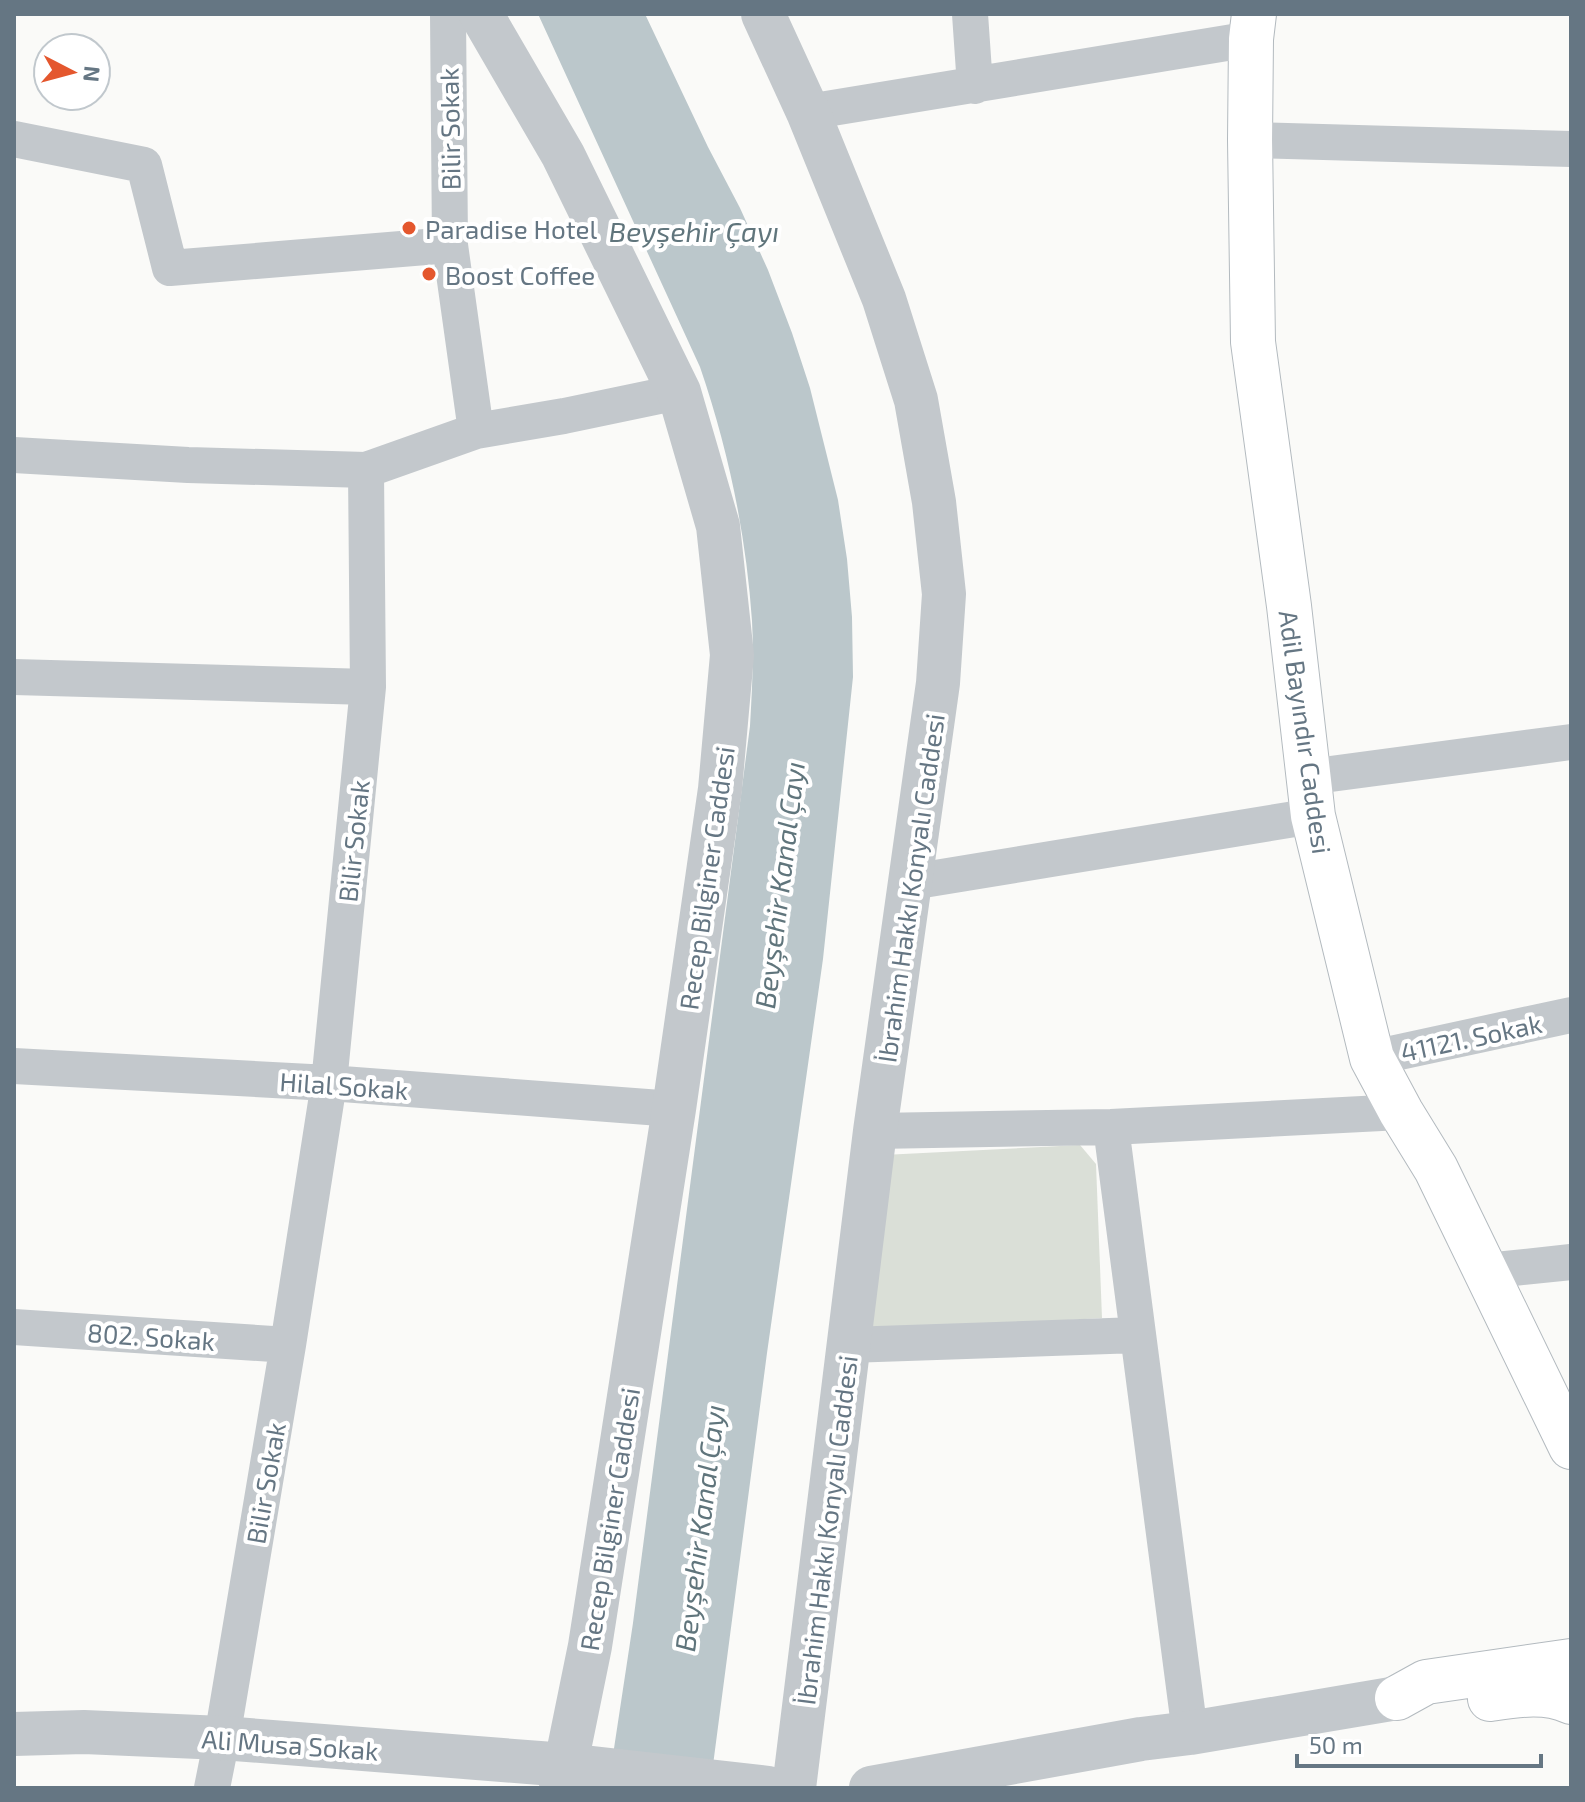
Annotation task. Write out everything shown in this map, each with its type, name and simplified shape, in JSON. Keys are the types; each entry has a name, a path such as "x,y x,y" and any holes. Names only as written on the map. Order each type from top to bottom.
{"main road":[{"name":"Adil Bayındır Caddesi","path":"1253,27 1250,140 1253,342 1289,606 1310,796 1372,1058 1436,1169 1571,1447"},
{"path":"1397,1698 1426,1682 1571,1661"},
{"path":"1397,1698 1432,1706 1526,1694 1559,1696 1571,1702"}],"street":[{"name":"Bilir Sokak","path":"448,14 450,245 476,431"},
{"name":"Recep Bilginer Caddesi","path":"481,14 563,155 679,392 718,526 732,655 720,789 674,1109 590,1646 564,1777"},
{"name":"İbrahim Hakkı Konyalı Caddesi","path":"763,14 808,112 884,299 916,400 934,502 944,594 938,683 875,1131 794,1788"},
{"path":"970,14 975,86"},
{"path":"808,112 975,86 1253,27"},
{"path":"14,139 144,165 170,268 450,245"},
{"path":"1250,140 1571,149"},
{"path":"14,455 188,465 366,470 476,431 679,392"},
{"name":"Bilir Sokak","path":"212,1788 288,1345 329,1083 368,687 366,470"},
{"path":"14,677 368,687"},
{"path":"911,882 1571,742"},
{"name":"41121. Sokak","path":"1372,1058 1571,1015"},
{"name":"Hilal Sokak","path":"14,1066 329,1083 674,1109"},
{"path":"875,1131 1111,1127 1401,1112"},
{"path":"1111,1127 1190,1733"},
{"path":"1486,1271 1571,1262"},
{"name":"802. Sokak","path":"14,1327 288,1345"},
{"path":"848,1345 1138,1335"},
{"path":"871,1788 959,1780 1141,1739 1397,1698"},
{"name":"Ali Musa Sokak","path":"14,1734 84,1732 222,1738 564,1777 760,1786"}],"shaded area":[{"path":"1080,1145 1096,1164 1102,1318 861,1332 883,1155"}],"water":[{"name":"Beyşehir Çayı","path":"538,14 645,14 740,208 792,333 810,388 838,500 847,559 853,677 823,959 710,1788 608,1788 633,1623 750,726 753,647 749,588 734,492 700,367"}],"place":[{"name":"Paradise Hotel","path":"409,228"},
{"name":"Boost Coffee","path":"429,274"}],"water label":[{"name":"Beyşehir Kanal Çayı","path":"779,885"},
{"name":"Beyşehir Kanal Çayı","path":"699,1528"}]}
